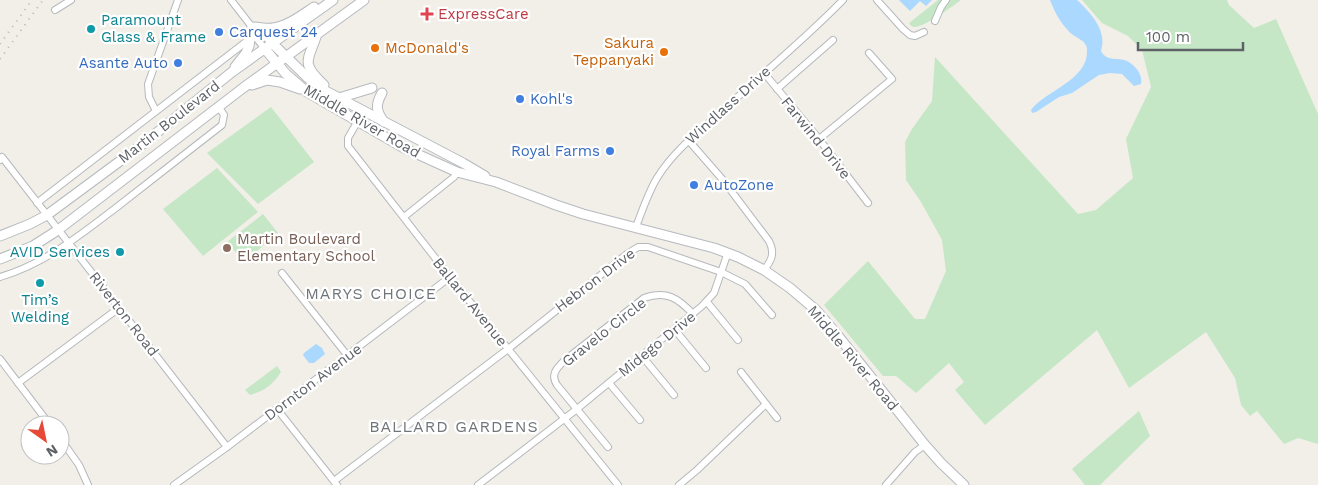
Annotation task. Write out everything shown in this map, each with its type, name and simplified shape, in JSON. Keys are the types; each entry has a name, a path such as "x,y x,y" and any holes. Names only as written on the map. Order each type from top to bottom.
{"street":[{"path":"55,10 71,0"},
{"path":"156,111 149,98 148,84 178,0"},
{"name":"Middle River Road","path":"232,0 268,46 277,63 286,74 307,92 404,148 457,172 496,182 583,214 698,242 728,252 764,270 790,288 816,310 935,457 964,485"},
{"path":"232,72 246,53 251,38 252,26 271,29 278,27 324,0"},
{"name":"Martin Boulevard","path":"0,236 47,215 139,147 232,72 333,0"},
{"name":"Martin Boulevard","path":"0,259 33,246 58,230 218,106 364,0"},
{"name":"Windlass Drive","path":"636,227 656,179 672,158 823,21 843,0"},
{"path":"877,0 907,33 915,36 924,32"},
{"path":"934,21 940,7 946,0"},
{"path":"317,34 308,55 308,63 311,72 318,79 339,98 372,88"},
{"name":"Martin Boulevard","path":"38,203 251,38"},
{"path":"777,89 833,40"},
{"name":"Middle River Road","path":"268,46 285,56 317,86 496,182"},
{"path":"819,139 892,80 869,53"},
{"name":"Farwind Drive","path":"764,73 819,139 868,203"},
{"path":"243,88 266,80 280,82 307,92"},
{"path":"382,93 377,101 377,106 379,115 384,122"},
{"name":"Martin Boulevard","path":"0,277 30,266 69,243 222,125 224,115 218,106"},
{"name":"Ballard Avenue","path":"363,112 348,138 348,146 450,277 618,485"},
{"path":"689,141 723,180 769,241 773,253 764,270"},
{"name":"Riverton Road","path":"1,159 38,203 227,447"},
{"path":"404,218 454,177 457,172"},
{"name":"Hebron Drive","path":"336,483 638,247 648,246 660,250 721,272 745,284 772,315"},
{"name":"Midego Drive","path":"478,485 564,419 707,302 714,293 728,252"},
{"path":"282,273 347,355"},
{"name":"Dornton Avenue","path":"174,485 227,447 450,277"},
{"name":"Gravelo Circle","path":"576,409 554,380 556,369 565,360 644,298 659,294 671,297 684,304 693,314"},
{"path":"707,302 738,340"},
{"path":"18,383 119,308"},
{"path":"675,330 706,368"},
{"path":"642,356 674,395"},
{"path":"0,358 42,415"},
{"path":"741,372 777,418"},
{"path":"609,382 640,420"},
{"path":"679,485 703,465 766,404"},
{"path":"277,409 336,483"},
{"path":"576,409 608,447"},
{"path":"886,485 915,452 925,445"},
{"path":"70,452 79,465 88,485"}],"green space":[{"path":"938,0 961,0 924,24 914,27 910,25 909,23"},
{"path":"1082,0 1227,0 1229,5 1254,28 1276,19 1318,114 1318,444 1298,438 1284,444 1257,411 1250,416 1241,405 1235,378 1206,332 1129,388 1097,330 985,425 955,390 964,382 949,363 916,393 896,376 883,376 824,305 868,261 915,319 925,319 946,271 942,240 921,202 906,180 905,142 932,101 935,57 1078,214 1096,210 1133,178 1126,139 1151,87 1142,50 1128,36 1102,23"},
{"path":"271,107 314,162 258,204 207,153"},
{"path":"217,168 258,212 203,256 163,209"},
{"path":"263,214 278,233 244,262 227,242"},
{"path":"277,366 281,372 268,386 250,395 245,390"},
{"path":"1139,411 1150,436 1100,485 1085,485 1072,469"}],"water":[{"path":"899,0 932,0 926,6 920,1 910,11"},
{"path":"1050,0 1077,0 1092,16 1100,29 1103,44 1101,51 1103,54 1106,57 1127,61 1133,65 1140,73 1141,84 1134,86 1122,74 1110,73 1099,75 1072,93 1059,97 1032,113 1031,110 1037,103 1065,84 1081,70 1087,51 1083,41 1065,28"},
{"path":"316,344 322,348 325,354 314,363 309,363 303,355"}],"railway":[{"path":"0,44 32,0"},
{"path":"0,59 43,0"}],"place":[{"name":"ExpressCare","path":"427,14"},
{"name":"Paramount Glass & Frame","path":"91,29"},
{"name":"Carquest 24","path":"219,32"},
{"name":"McDonald's","path":"375,48"},
{"name":"Sakura Teppanyaki","path":"664,52"},
{"name":"Asante Auto","path":"178,63"},
{"name":"Kohl's","path":"520,99"},
{"name":"Royal Farms","path":"610,151"},
{"name":"AutoZone","path":"694,185"},
{"name":"Martin Boulevard Elementary School","path":"227,248"},
{"name":"AVID Services","path":"120,252"},
{"name":"Tim’s Welding","path":"40,283"}],"district":[{"name":"MARYS CHOICE","path":"371,293"},
{"name":"BALLARD GARDENS","path":"454,426"}]}
